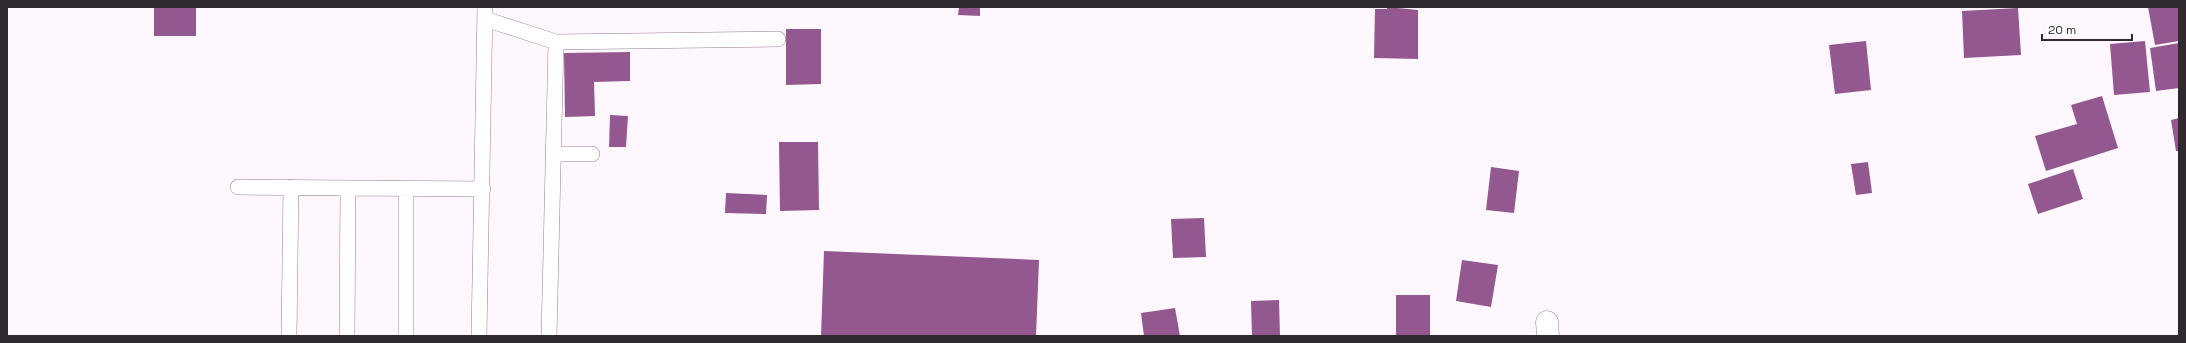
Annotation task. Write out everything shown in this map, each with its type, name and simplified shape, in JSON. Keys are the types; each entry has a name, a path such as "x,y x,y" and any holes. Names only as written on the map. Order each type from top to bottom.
{"lane":[{"path":"479,336 483,188 485,13 556,42 778,39"},
{"path":"549,336 556,42"},
{"path":"554,154 592,154"},
{"path":"238,186 483,188"},
{"path":"289,336 291,187"},
{"path":"347,336 348,188"},
{"path":"406,188 406,336"}],"building":[{"path":"154,7 196,7 196,36 154,36"},
{"path":"959,7 980,7 980,16 958,15"},
{"path":"1387,7 1418,10 1418,59 1374,58 1375,9 1387,9"},
{"path":"2148,7 2179,7 2179,41 2155,45"},
{"path":"2018,8 2021,55 1964,58 1962,11"},
{"path":"786,29 821,29 821,84 786,85"},
{"path":"1866,41 1871,90 1835,94 1829,45"},
{"path":"2145,41 2150,92 2114,95 2110,44"},
{"path":"2179,43 2179,88 2156,91 2150,48"},
{"path":"630,52 630,81 594,82 595,116 565,117 564,53"},
{"path":"2102,96 2118,148 2046,171 2035,136 2077,124 2071,105"},
{"path":"610,115 628,116 626,147 609,147"},
{"path":"2179,118 2179,151 2176,151 2171,120"},
{"path":"779,142 818,142 819,210 780,211"},
{"path":"1868,162 1872,193 1856,195 1851,164"},
{"path":"1491,167 1519,171 1514,213 1486,210"},
{"path":"2073,169 2083,199 2038,214 2028,184"},
{"path":"726,193 767,195 766,214 725,213"},
{"path":"1204,218 1206,257 1173,258 1171,219"},
{"path":"824,251 1039,260 1036,336 821,336"},
{"path":"1462,260 1498,265 1491,307 1456,301"},
{"path":"1396,295 1430,295 1430,336 1396,336"},
{"path":"1279,300 1280,336 1252,336 1251,301"},
{"path":"1175,308 1180,336 1144,336 1141,313"}]}
